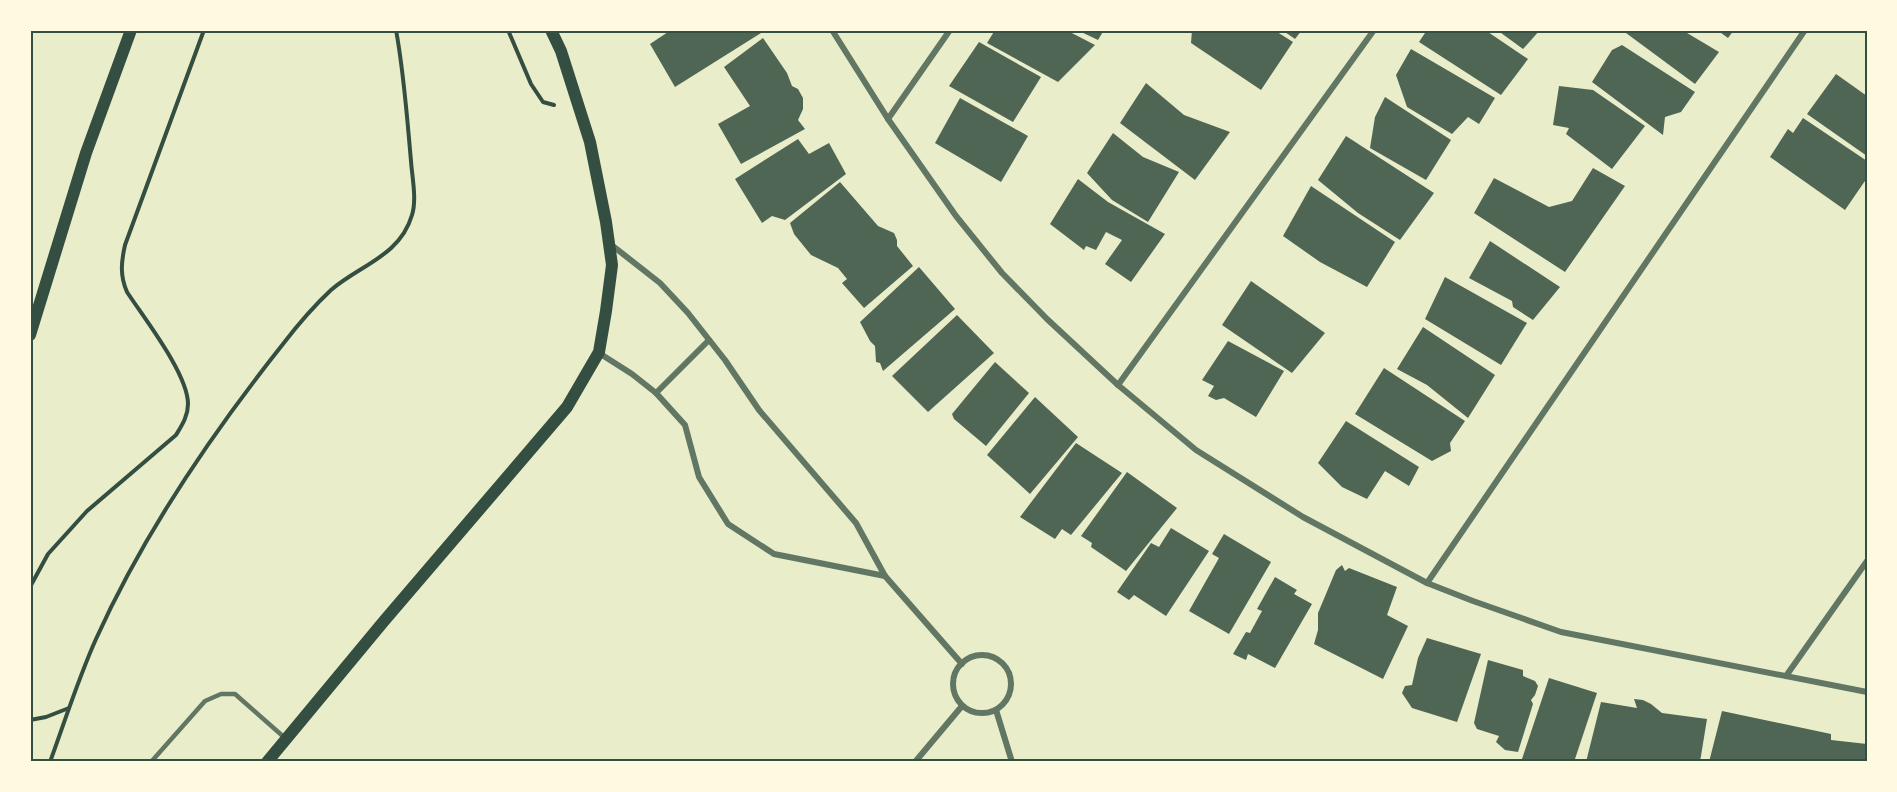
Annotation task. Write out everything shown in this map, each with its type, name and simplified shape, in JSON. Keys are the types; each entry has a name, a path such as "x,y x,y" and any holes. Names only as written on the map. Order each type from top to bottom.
{"main road":[{"path":"30,335 86,153 130,30"},
{"path":"267,762 567,407 598,352 612,265 609,242 590,142 561,51 551,30"}],"street":[{"path":"832,30 888,119 956,216 1002,273 1118,386 1196,450 1303,517 1428,583 1561,632 1867,692"},
{"path":"888,119 950,30"},
{"path":"1118,386 1374,30"},
{"path":"1428,583 1805,30"},
{"path":"609,242 660,283 688,313 725,360 759,410 856,523 885,576 962,664"},
{"path":"656,393 709,340"},
{"path":"598,352 624,367 656,393 685,425 699,477 728,524 774,554 885,576"},
{"path":"1786,676 1867,561"},
{"path":"979,655 992,657 1003,664 1011,680 1008,697 996,710 978,714 962,706 955,695 953,682 957,669 962,664 979,655"},
{"path":"915,762 962,706"},
{"path":"996,710 1012,762"}],"lane":[{"path":"151,762 205,702 221,694 235,694 287,740"}],"path":[{"path":"30,587 48,554 87,511 176,435 184,421 188,405 179,374 127,292 122,280 121,264 124,245 204,30"},
{"path":"50,762 96,639 130,572 177,492 230,414 284,342 331,290 388,253 402,236 413,214 403,68 396,30"},
{"path":"508,30 531,84 543,102 557,106 577,102"},
{"path":"30,720 70,708"}],"building":[{"path":"671,30 758,30 761,33 675,87 650,44"},
{"path":"995,30 1066,30 1095,45 1058,82 987,43"},
{"path":"1077,30 1104,30 1098,40"},
{"path":"1192,30 1274,30 1293,42 1261,90 1191,43"},
{"path":"1282,30 1302,30 1295,39"},
{"path":"1427,30 1485,30 1528,59 1501,95 1419,42"},
{"path":"1497,30 1540,30 1523,49"},
{"path":"1628,30 1682,30 1719,52 1695,84 1626,33"},
{"path":"1717,30 1734,30 1728,38"},
{"path":"763,38 787,73 792,86 798,89 803,98 803,109 798,120 805,129 741,164 718,124 750,106 724,67"},
{"path":"979,42 1041,77 1013,122 949,86"},
{"path":"1622,45 1695,92 1681,112 1665,117 1663,135 1592,82 1612,50"},
{"path":"1411,49 1495,98 1479,124 1468,117 1452,134 1407,107 1396,75"},
{"path":"1836,74 1867,96 1867,156 1807,114"},
{"path":"1146,83 1184,115 1230,132 1195,180 1120,123"},
{"path":"1559,86 1593,90 1645,126 1612,169 1566,134 1569,128 1553,125"},
{"path":"1385,97 1451,140 1426,180 1370,148 1375,117"},
{"path":"960,98 1028,136 1001,182 935,143"},
{"path":"1803,118 1867,161 1867,178 1845,210 1770,157 1788,129 1793,133"},
{"path":"1113,133 1143,157 1179,172 1148,222 1112,200 1087,173"},
{"path":"1346,136 1434,193 1400,240 1358,213 1318,180"},
{"path":"798,139 809,154 829,143 846,174 785,220 772,216 762,223 735,179"},
{"path":"1593,168 1625,186 1565,272 1474,213 1494,178 1549,207 1572,201"},
{"path":"1078,179 1108,202 1165,234 1131,282 1105,264 1122,240 1106,232 1096,250 1086,246 1084,250 1050,224"},
{"path":"840,182 878,226 894,233 897,246 913,266 864,308 842,283 847,279 838,268 811,255 794,234 790,223"},
{"path":"1311,186 1395,242 1367,287 1320,262 1283,236"},
{"path":"1490,241 1560,287 1533,320 1513,307 1512,301 1469,278"},
{"path":"919,267 955,309 883,371 880,363 876,362 875,346 860,322"},
{"path":"1445,277 1527,323 1501,365 1425,319"},
{"path":"1251,281 1325,333 1292,373 1222,325"},
{"path":"957,315 994,353 928,412 892,376"},
{"path":"1423,327 1495,375 1468,418 1427,385 1397,369"},
{"path":"1228,341 1284,371 1256,417 1224,398 1216,400 1208,396 1214,386 1202,380"},
{"path":"995,362 1029,393 986,446 954,419 952,414"},
{"path":"1384,368 1465,421 1450,443 1451,451 1432,461 1355,414"},
{"path":"1035,397 1078,437 1030,494 987,455"},
{"path":"1346,421 1419,467 1409,486 1385,471 1367,499 1342,487 1318,463"},
{"path":"1076,443 1122,473 1071,535 1062,529 1055,539 1020,517"},
{"path":"1127,472 1177,508 1126,571 1091,547 1092,543 1081,536"},
{"path":"1171,528 1209,551 1166,616 1134,595 1129,600 1117,592 1151,543 1159,547"},
{"path":"1224,534 1271,562 1229,634 1189,611 1219,558 1212,554"},
{"path":"1342,565 1345,571 1349,568 1397,587 1387,615 1408,626 1383,679 1314,644 1318,630 1318,613 1336,570"},
{"path":"1275,577 1297,590 1294,594 1312,604 1275,668 1248,654 1246,660 1233,654 1246,632 1250,633 1262,611 1257,609"},
{"path":"1427,638 1481,654 1457,722 1412,708 1402,693 1405,686 1412,685 1418,658"},
{"path":"1488,660 1523,670 1523,676 1535,681 1538,686 1531,700 1533,704 1518,752 1505,750 1496,742 1499,736 1477,729 1474,723"},
{"path":"1549,678 1597,693 1574,762 1521,762"},
{"path":"1634,699 1651,704 1662,713 1707,719 1700,762 1586,762 1601,702 1637,708"},
{"path":"1722,711 1831,734 1831,740 1867,744 1867,762 1709,762"}]}
